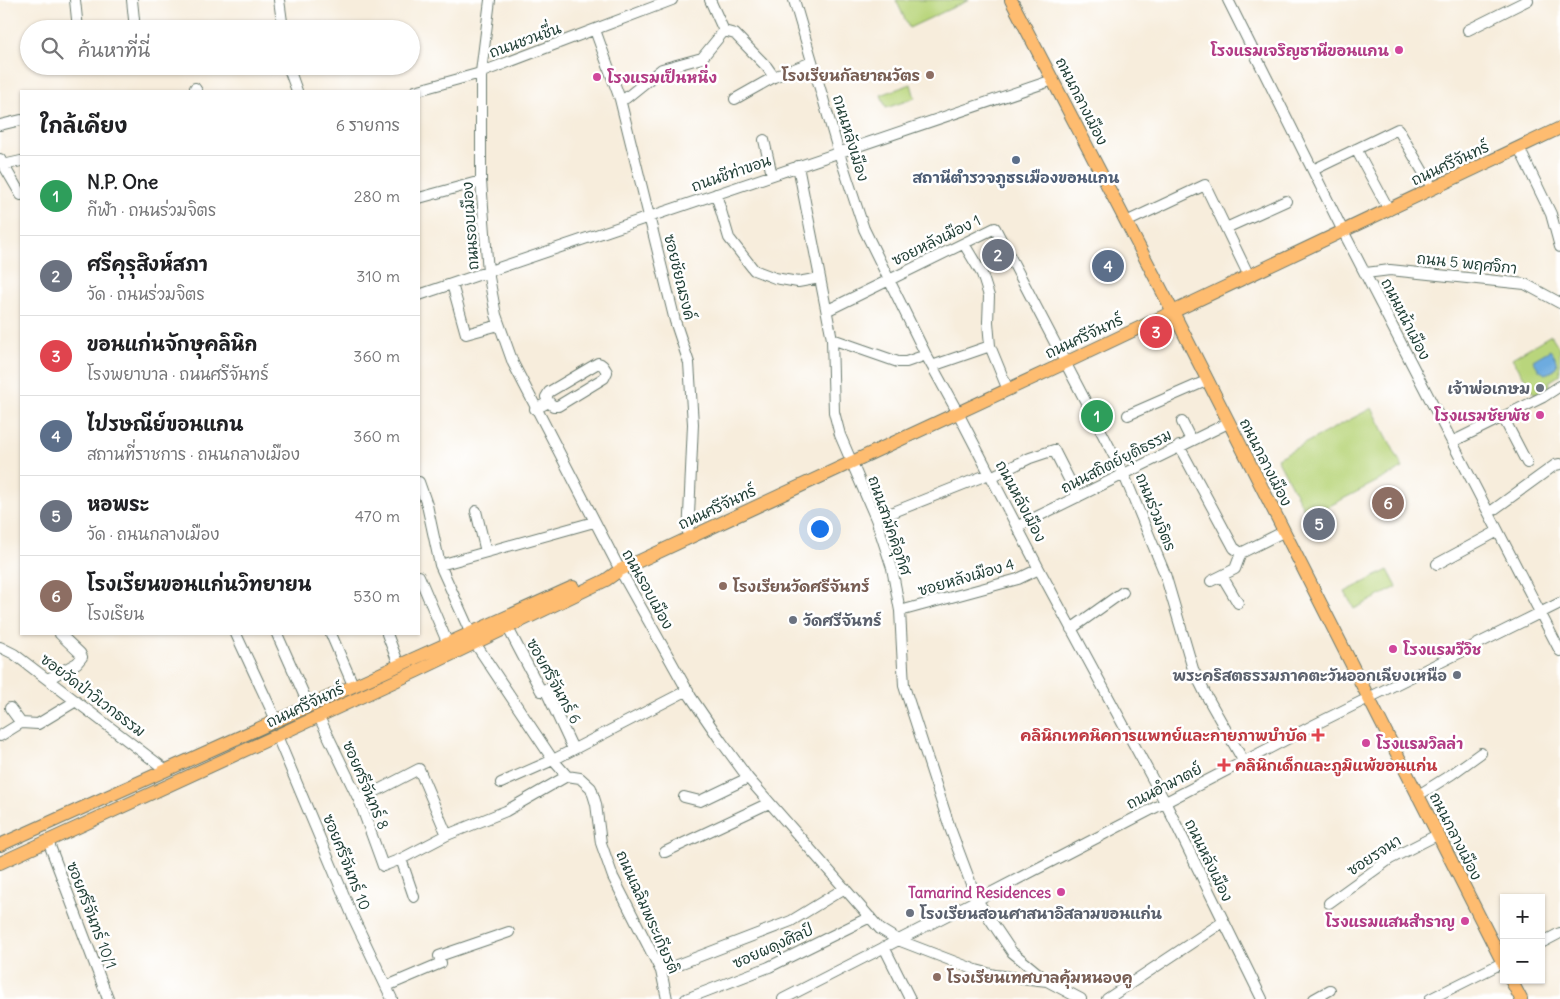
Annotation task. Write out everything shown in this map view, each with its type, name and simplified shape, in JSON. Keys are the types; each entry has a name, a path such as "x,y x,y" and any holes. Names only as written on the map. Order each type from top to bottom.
{"main road":[{"name":"ถนนกลางเมือง","path":"1011,0 1173,312 1500,957"},
{"name":"ถนนศรีจันทร์","path":"0,863 319,717 414,665 448,644 508,628 606,580 620,570 1008,390 1560,128"},
{"name":"ถนนศรีจันทร์","path":"0,845 399,665 414,665 473,638 600,574 620,570"},
{"path":"276,720 279,735"},
{"path":"94,802 100,817"},
{"path":"1513,984 1521,999"}],"street":[{"path":"75,0 77,20"},
{"path":"132,0 134,20"},
{"path":"279,0 282,20"},
{"name":"ถนนรอบเมือง","path":"490,0 481,72 481,181 488,272 499,325 518,377 620,570 688,690 748,778 880,929 898,940 976,970 994,975 1047,981 1075,998"},
{"name":"ถนนชวนชื่น","path":"418,90 481,72 672,0"},
{"path":"710,0 724,32"},
{"name":"ถนนหลังเมือง","path":"794,0 838,153 864,229 932,366 1164,802 1262,999"},
{"name":"ถนนหน้าเมือง","path":"1228,0 1343,231 1560,651"},
{"path":"1468,30 1526,0"},
{"name":"ซอยชัยณรงค์","path":"595,30 620,99 675,321 688,363 692,424 688,538"},
{"path":"724,32 735,34 767,67 774,77"},
{"path":"620,99 626,98 662,69 702,58 724,32"},
{"path":"735,99 774,77 812,62"},
{"path":"291,75 297,90"},
{"name":"ถนนชีท่าขอน","path":"420,295 1053,80"},
{"path":"0,125 20,120"},
{"path":"1313,170 1398,128 1433,189"},
{"path":"764,140 772,175"},
{"path":"1519,148 1551,214 1560,247"},
{"path":"1356,149 1389,210"},
{"path":"1,161 20,161"},
{"path":"1,161 20,193"},
{"name":"ถนนสามัคคีอุทิศ","path":"798,166 828,310 832,339 834,412 840,435 876,520 892,568 900,610 904,686 950,828 977,900 1012,952 1047,981"},
{"path":"420,198 481,181"},
{"path":"1126,222 1205,185 1249,276"},
{"path":"716,194 729,238 754,270 775,278 798,282 820,278"},
{"path":"1226,228 1286,201"},
{"name":"ซอยหลังเมือง 1","path":"828,310 995,228"},
{"name":"ถนนร่วมจิตร","path":"995,228 1124,475 1165,574 1193,669 1244,762"},
{"path":"964,244 982,274 989,296 988,322 990,346 1008,390"},
{"name":"ถนน 5 พฤศจิกา","path":"1366,273 1390,270 1525,284 1560,303"},
{"path":"452,284 466,334 499,325"},
{"path":"832,339 898,362 906,362 926,354"},
{"path":"932,366 990,346"},
{"path":"598,363 602,364 605,368 607,372 604,378 558,406 553,406 549,402 546,397 549,392 598,363"},
{"path":"1128,414 1206,380"},
{"path":"1452,442 1543,397 1560,386"},
{"path":"535,409 549,402"},
{"path":"1503,417 1527,464"},
{"path":"1182,422 1191,440"},
{"name":"ถนนสถิตย์ยุติธรรม","path":"1018,526 1228,423"},
{"path":"1179,446 1234,548 1241,553"},
{"path":"876,520 1054,450 1078,497"},
{"path":"1489,513 1555,465 1560,464"},
{"name":"ถนนเฉลิมพระเกียรติ","path":"420,485 427,505 440,565 473,638 553,760 567,776 580,778 591,788 596,804 601,843 612,877 644,934 661,971 666,999"},
{"path":"476,512 486,552"},
{"path":"440,565 594,522"},
{"path":"1437,564 1498,530"},
{"path":"1211,582 1236,569 1241,553 1283,532"},
{"name":"ซอยหลังเมือง 4","path":"900,610 1018,579 1039,569"},
{"path":"1222,576 1238,602"},
{"path":"420,578 448,644"},
{"path":"1071,629 1123,592"},
{"name":"ถนนอำมาตย์","path":"783,999 1164,802 1560,603"},
{"name":"ซอยศรีจันทร์ 6","path":"508,628 541,691 545,689 573,750"},
{"path":"48,680 77,663 82,657 61,635"},
{"path":"236,635 276,720"},
{"path":"277,635 309,706"},
{"path":"330,635 353,685"},
{"path":"387,635 399,665"},
{"name":"ซอยวัดป่าวิเวกธรรม","path":"0,647 14,654 166,770"},
{"path":"501,783 553,760 688,690"},
{"path":"0,736 21,723 38,724 76,701"},
{"path":"10,708 21,723"},
{"name":"ซอยศรีจันทร์ 8","path":"319,717 359,800 383,866 401,859"},
{"name":"ซอยศรีจันทร์ 10","path":"279,735 353,917 392,999"},
{"path":"1417,796 1481,753"},
{"path":"359,800 419,770 447,835"},
{"path":"414,897 401,859 447,835 506,811 567,776"},
{"path":"684,797 700,801 748,778"},
{"path":"665,852 769,802"},
{"name":"ซอยรจนา","path":"1329,903 1390,859 1437,835"},
{"name":"ซอยศรีจันทร์ 10/1","path":"48,841 108,999"},
{"path":"661,971 791,921 845,888"},
{"name":"ซอยผดุงศิลป์","path":"686,999 769,967 870,917"},
{"path":"1108,999 1223,922"},
{"path":"387,986 441,963 438,956 509,932"},
{"path":"1545,941 1560,933"},
{"path":"884,947 910,999"},
{"path":"1434,998 1500,965"},
{"path":"1314,999 1330,990"}],"green space":[{"path":"896,0 969,0 909,28"},
{"path":"911,84 915,98 886,108 881,95"},
{"path":"1551,335 1560,349 1560,375 1549,382 1549,386 1535,395 1512,358"},
{"path":"1372,408 1403,468 1308,517 1277,458"},
{"path":"1388,570 1397,587 1354,609 1345,592"}],"water":[{"path":"1550,350 1555,357 1557,365 1553,371 1545,374 1539,370 1533,360"}],"place":[{"name":"โรงแรมเจริญธานีขอนแกน","path":"1399,50"},
{"name":"โรงเรียนกัลยาณวัตร","path":"930,75"},
{"name":"โรงแรมเป็นหนึ่ง","path":"597,77"},
{"name":"สถานีตำรวจภูธรเมืองขอนแกน","path":"1016,160"},
{"name":"ศรีคุรุสิงห์สภา","path":"998,255"},
{"name":"ไปรษณีย์ขอนแกน","path":"1108,266"},
{"name":"ขอนแก่นจักษุคลินิก","path":"1156,332"},
{"name":"เจ้าพ่อเกษม","path":"1540,388"},
{"name":"โรงแรมชัยพัช","path":"1540,415"},
{"name":"N.P. One","path":"1097,416"},
{"name":"โรงเรียนขอนแก่นวิทยายน","path":"1388,503"},
{"name":"หอพระ","path":"1319,524"},
{"name":"โรงเรียนวัดศรีจันทร์","path":"723,586"},
{"name":"วัดศรีจันทร์","path":"793,620"},
{"name":"โรงแรมวีวิช","path":"1393,649"},
{"name":"พระคริสตธรรมภาคตะวันออกเฉียงเหนือ","path":"1457,675"},
{"name":"คลินิกเทคนิคการแพทย์และกายภาพบำบัด","path":"1318,735"},
{"name":"โรงแรมวิลล่า","path":"1366,743"},
{"name":"คลินิกเด็กและภูมิแพ้ขอนแก่น","path":"1224,765"},
{"name":"Tamarind Residences","path":"1061,892"},
{"name":"โรงเรียนสอนศาสนาอิสลามขอนแก่น","path":"910,913"},
{"name":"โรงแรมแสนสำราญ","path":"1465,921"},
{"name":"โรงเรียนเทศบาลคุ้มหนองคู","path":"937,977"}]}
